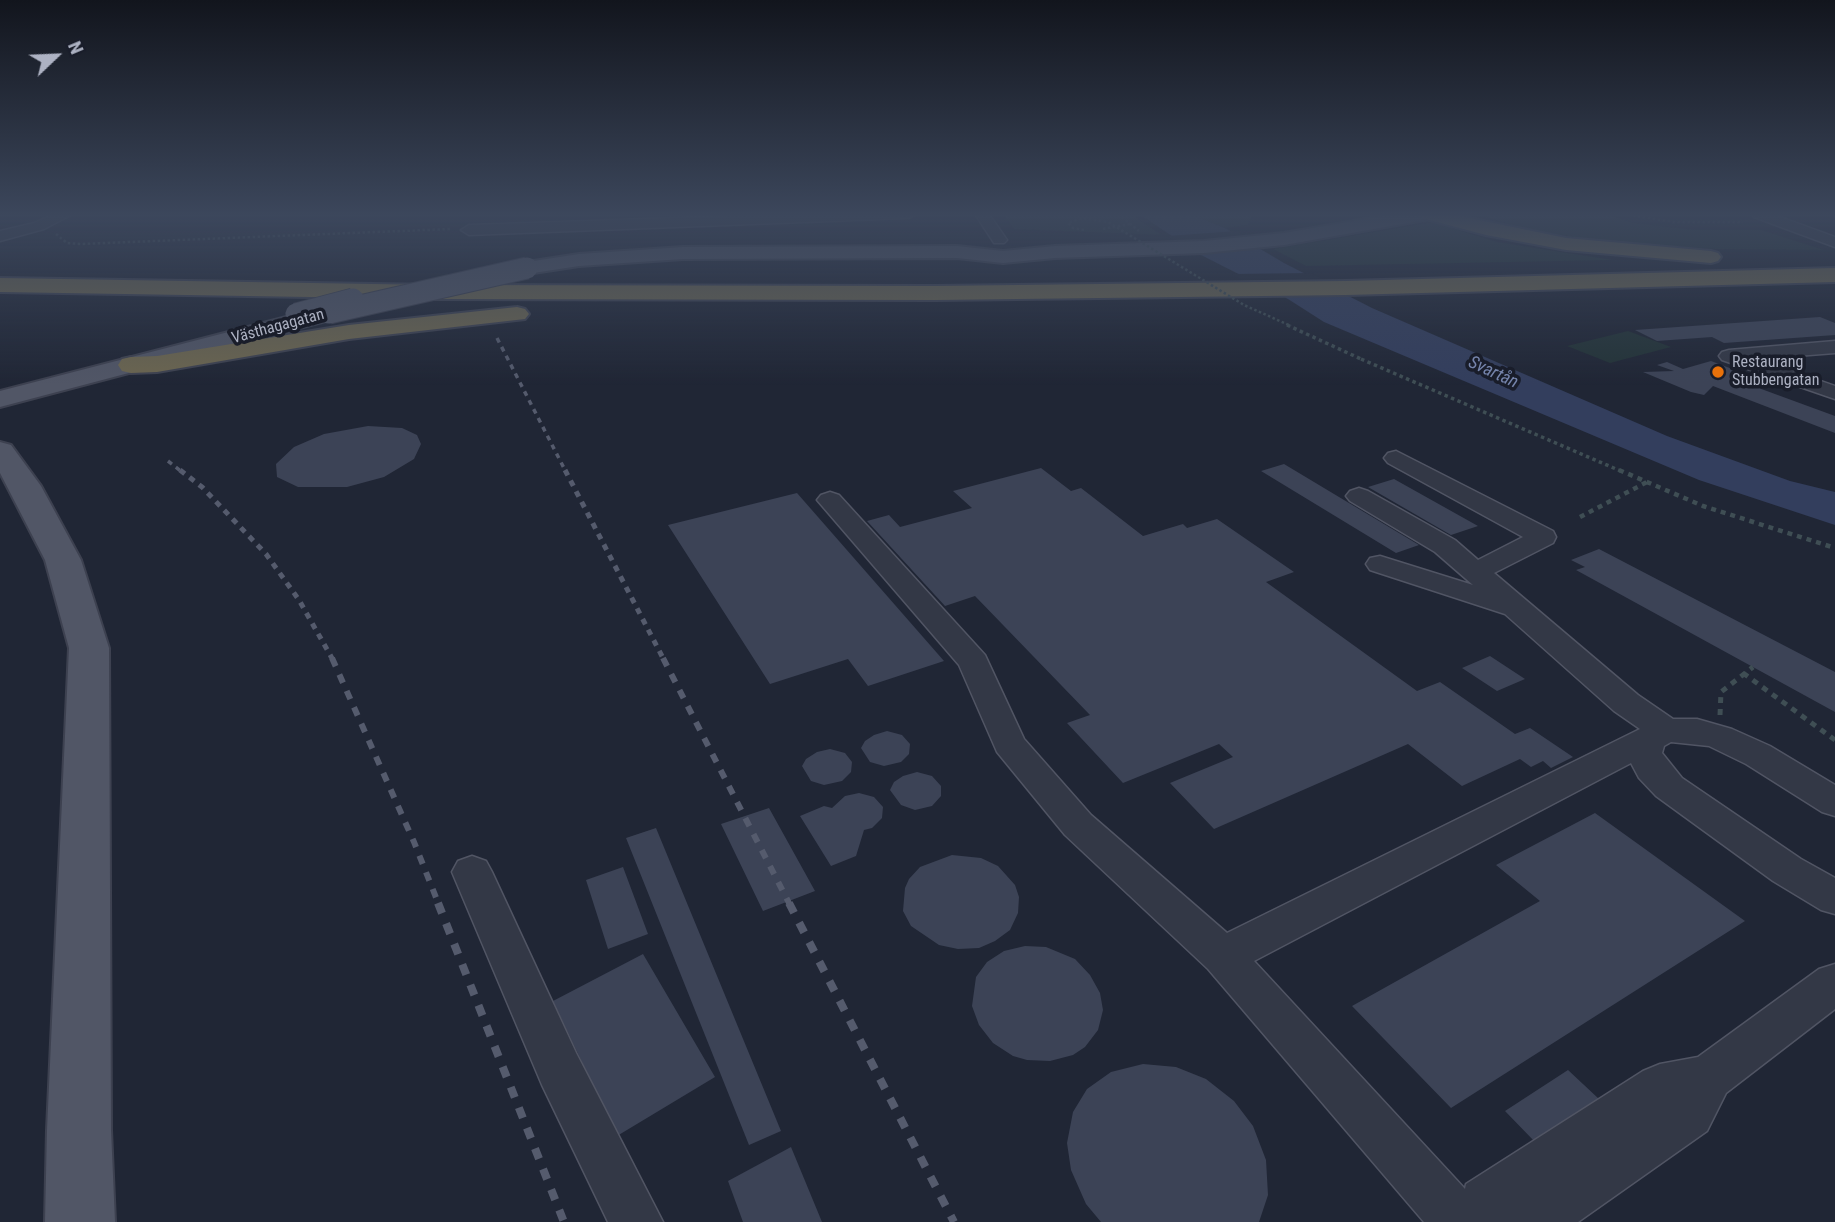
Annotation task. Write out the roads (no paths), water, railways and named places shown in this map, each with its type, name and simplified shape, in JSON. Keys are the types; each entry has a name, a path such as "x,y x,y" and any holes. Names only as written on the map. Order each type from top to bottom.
{"highway":[{"path":"0,285 435,292 935,293 1599,271"},
{"path":"0,274 559,282 1243,284 1346,288 1835,275"},
{"path":"131,365 157,364 349,332 486,317 686,302 915,297 935,293"}],"main road":[{"name":"Västhagagatan","path":"1,399 64,377 296,314 475,271"},
{"name":"Västhagagatan","path":"1,399 28,392 64,377 131,365 329,313 512,271"},
{"path":"0,452 25,486 64,560 89,648 79,1130 80,1222"}],"street":[{"path":"1835,347 1729,356 1835,393"},
{"path":"1396,458 1543,537 1475,572"},
{"path":"1359,496 1445,546 1626,703 1657,735"},
{"path":"830,500 974,662 1009,744 1078,825 1223,956 1459,1222"},
{"path":"1380,564 1519,610"},
{"path":"1223,956 1657,735 1697,731 1720,737 1758,755 1835,802"},
{"path":"1657,735 1644,753 1652,769 1669,787 1787,870 1835,898"},
{"path":"472,872 559,1069 636,1222"},
{"path":"1478,1222 1485,1203 1660,1087 1709,1077 1835,984"},
{"path":"1532,1222 1690,1114 1709,1077"}],"water":[{"name":"Svartån","path":"1233,271 1300,271 1372,308 1667,436 1790,481 1835,492 1835,525 1699,480 1324,322 1288,299"}],"railway":[{"path":"497,338 566,472"},
{"path":"168,461 182,472"},
{"path":"180,470 202,487 266,554 299,600 332,659"},
{"path":"565,470 664,660"},
{"path":"663,658 790,905"},
{"path":"332,659 439,905"},
{"path":"438,903 564,1222"},
{"path":"789,903 954,1222"}],"place":[{"name":"Restaurang Stubbengatan","path":"1718,372"}]}
